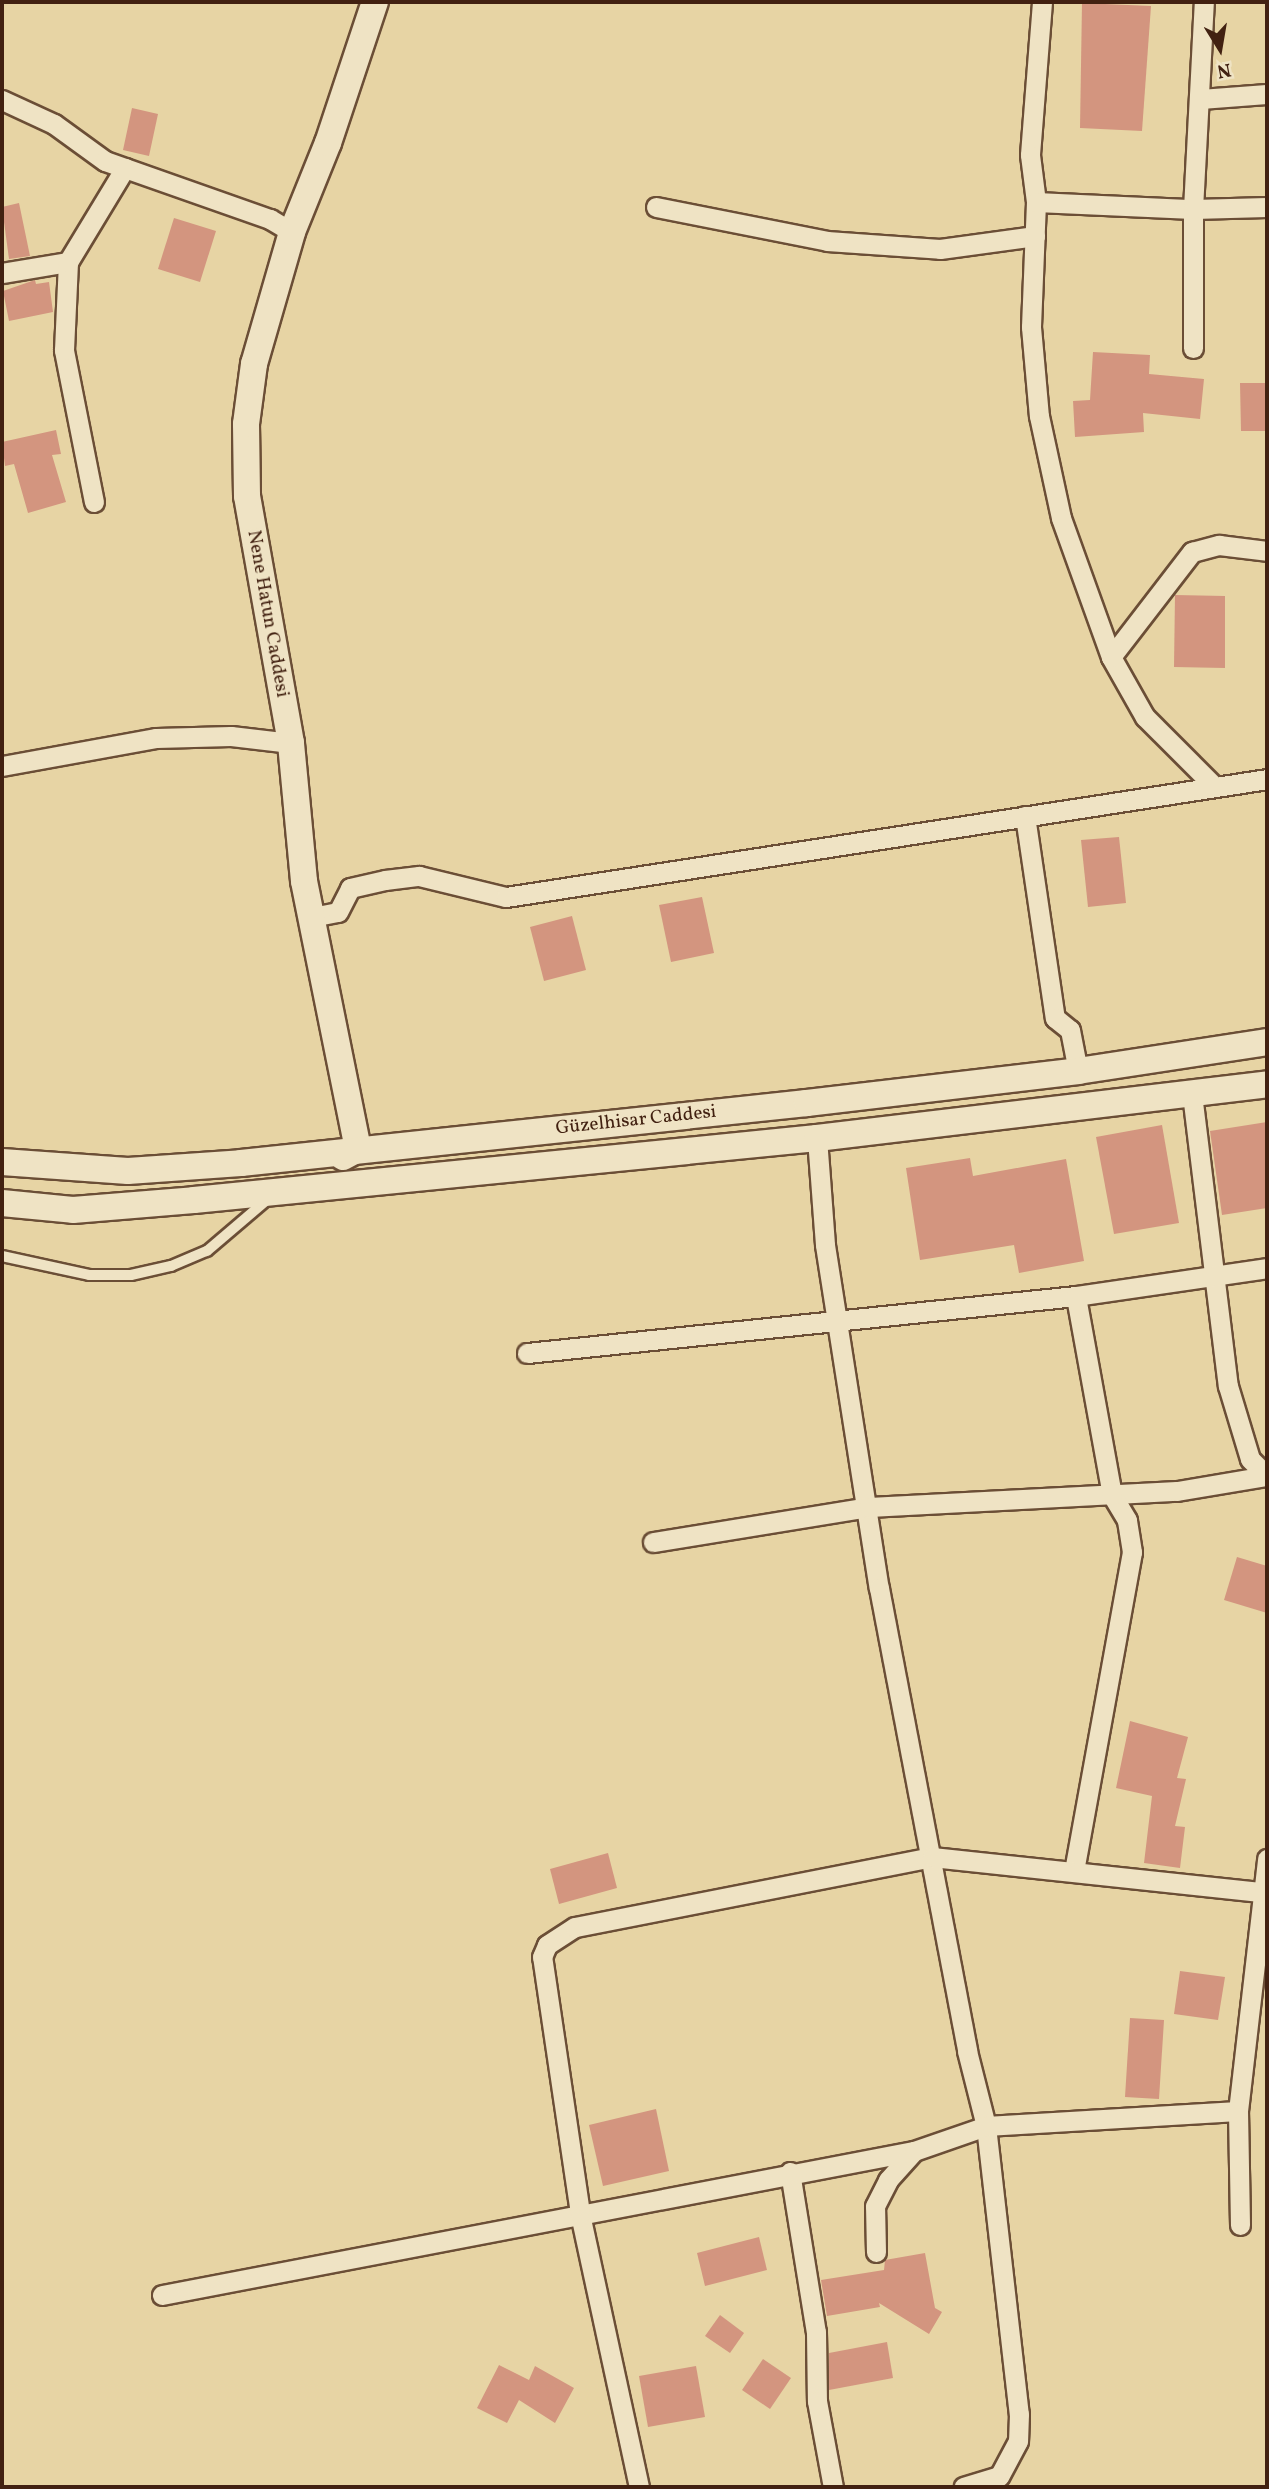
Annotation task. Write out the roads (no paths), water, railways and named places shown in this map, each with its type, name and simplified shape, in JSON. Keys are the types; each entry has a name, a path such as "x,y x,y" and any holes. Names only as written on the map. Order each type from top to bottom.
{"street":[{"name":"Nene Hatun Caddesi","path":"358,1149 312,917 291,743 249,510 246,424 254,364 292,232 328,143 375,2"},
{"path":"1042,2 1030,155 1036,202 1031,327 1039,416 1061,518 1111,657 1145,717 1212,784"},
{"path":"1194,348 1193,209 1204,2"},
{"path":"1200,99 1267,94"},
{"path":"2,100 24,108 105,161 270,219 292,232"},
{"path":"94,502 64,349 68,262 125,168"},
{"path":"1036,202 1193,209 1267,207"},
{"path":"656,207 840,242 940,249 1035,236"},
{"path":"2,273 68,262"},
{"path":"1111,657 1192,552 1219,545 1267,551"},
{"path":"2,766 156,738 231,736 291,743"},
{"path":"312,917 338,912 350,888 385,880 419,876 506,897 1212,784 1267,779"},
{"path":"1025,816 1055,1018 1070,1030 1078,1071"},
{"name":"Güzelhisar Caddesi","path":"2,1162 128,1171 358,1149 1078,1071 1267,1042"},
{"name":"Güzelhisar Caddesi","path":"2,1203 73,1210 276,1192 817,1138 1267,1084"},
{"path":"1192,1094 1238,1426 1250,1459 1267,1476"},
{"path":"817,1138 825,1245 869,1507 879,1588 967,2051 986,2126 1019,2414 1018,2441 999,2476 964,2487"},
{"path":"276,1192 358,1149"},
{"path":"527,1353 1076,1296 1267,1268"},
{"path":"1074,1871 1132,1552 1127,1520 1112,1495 1076,1296"},
{"path":"653,1542 869,1507 1177,1492 1267,1476"},
{"path":"639,2487 580,2213 542,1957 547,1945 575,1927 932,1857 1265,1892"},
{"path":"1240,2225 1238,2111 1267,1859"},
{"path":"162,2295 790,2172 914,2151 986,2126 1238,2111"},
{"path":"876,2252 875,2207 888,2180 914,2151"},
{"path":"790,2172 816,2332 817,2401 833,2487"}],"lane":[{"path":"2,1256 89,1275 131,1275 171,1266 207,1251 276,1192"}]}
